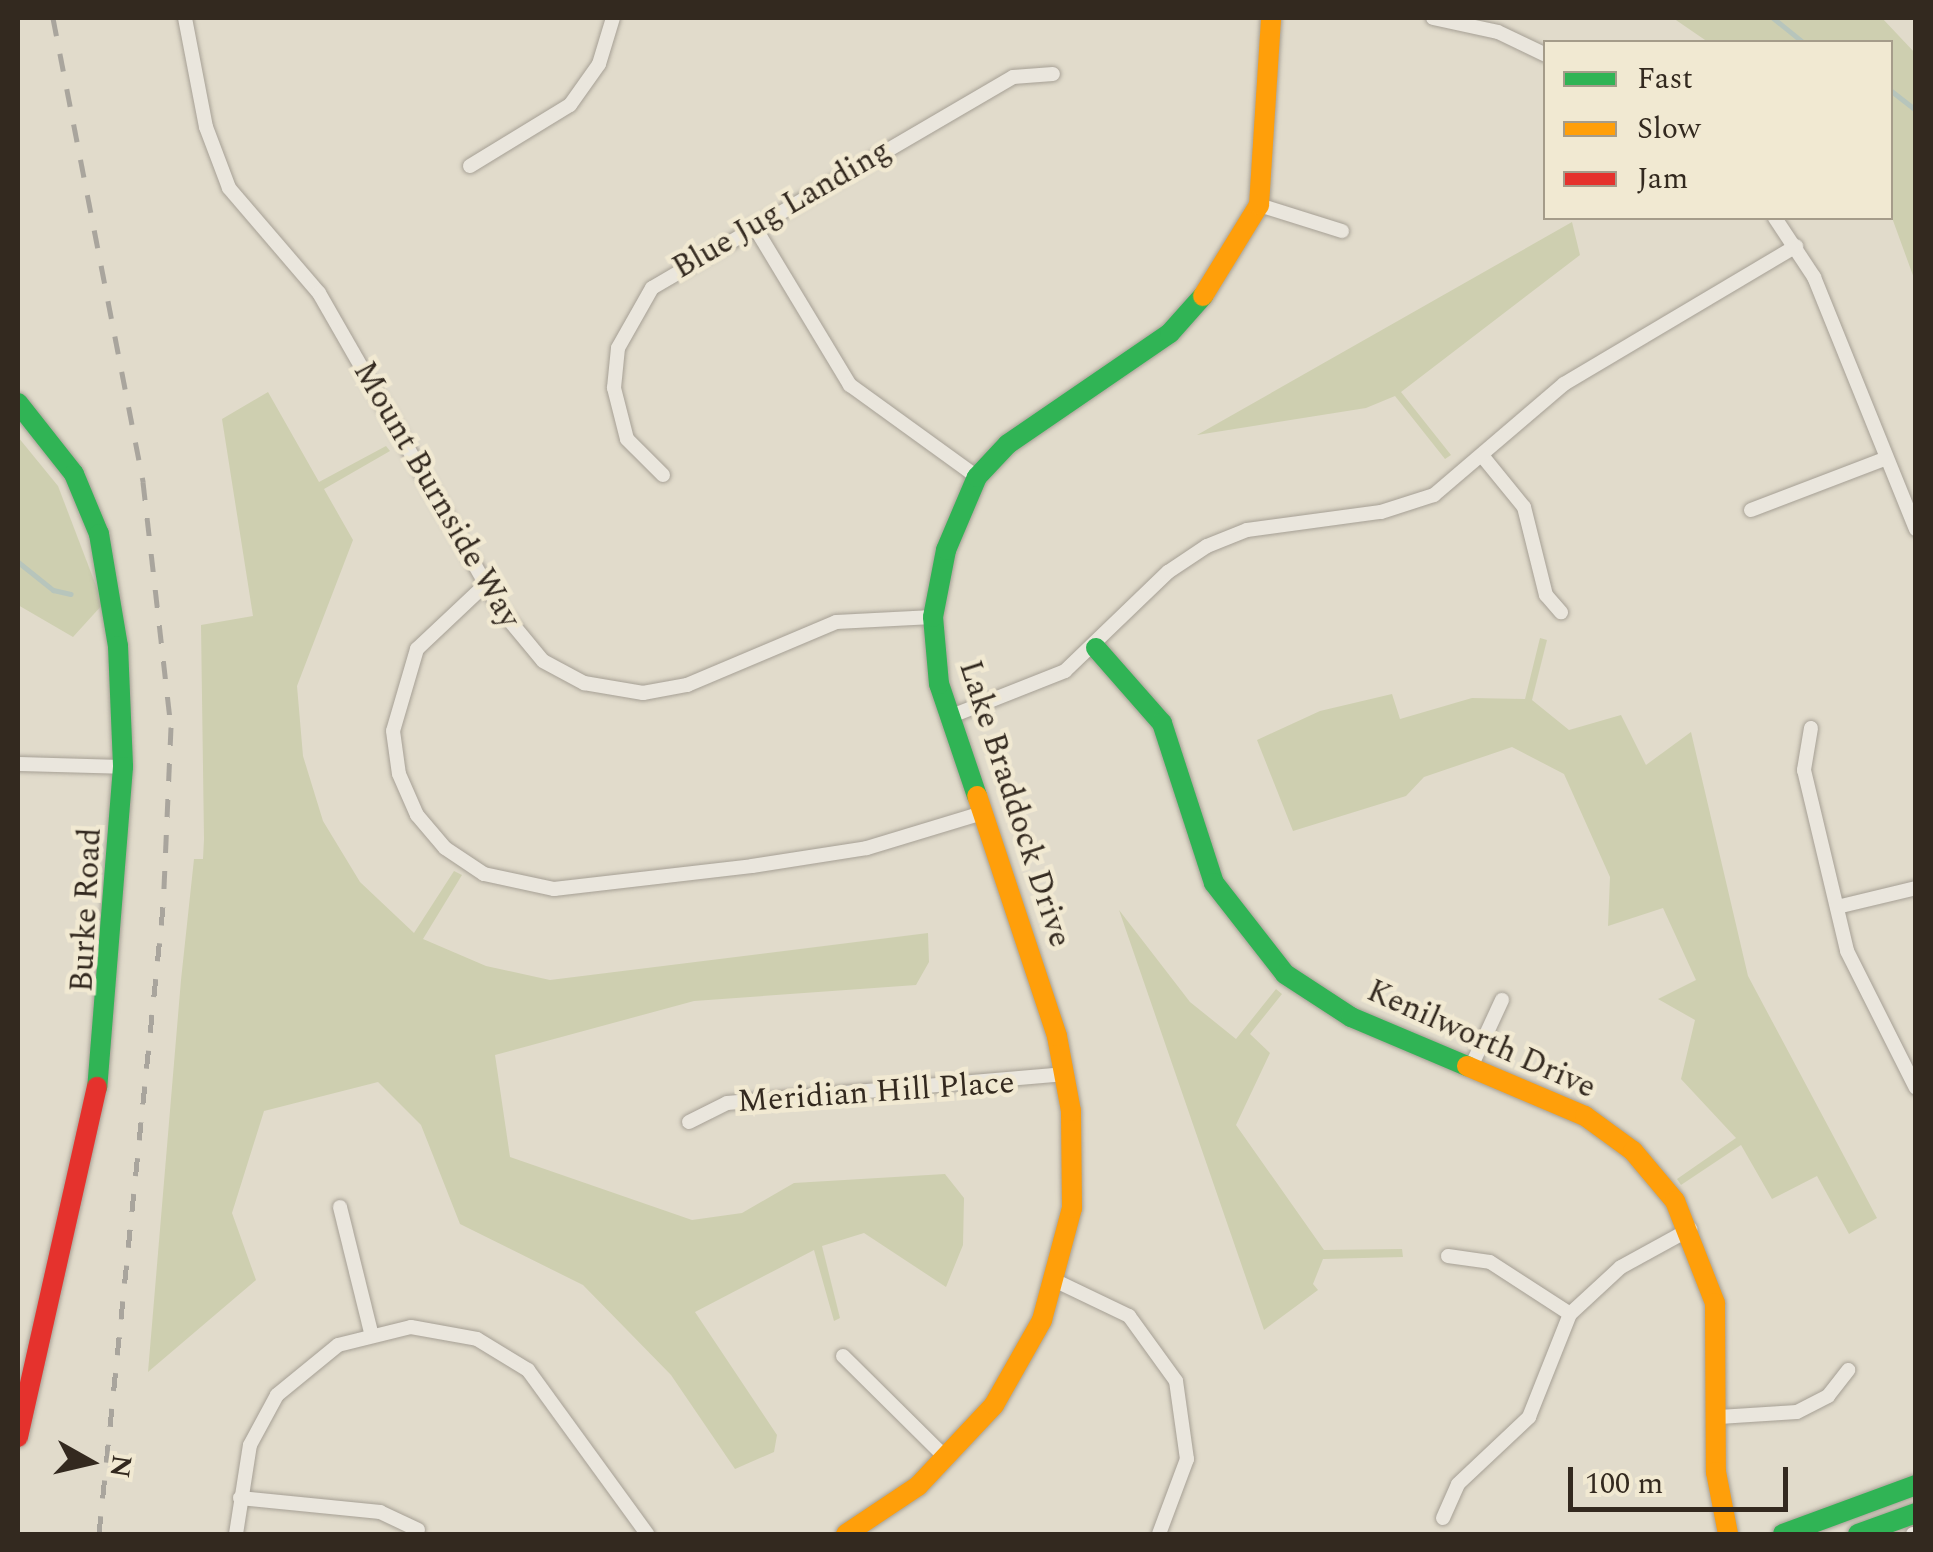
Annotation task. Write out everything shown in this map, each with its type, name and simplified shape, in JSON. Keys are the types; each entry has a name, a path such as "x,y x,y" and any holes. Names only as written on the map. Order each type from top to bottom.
{"street":[{"name":"Mount Burnside Way","path":"185,18 206,128 228,188 319,293 486,584 544,660 618,692 687,685 836,622 932,617"},
{"path":"470,166 570,106 598,64 613,18"},
{"name":"Lake Braddock Drive","path":"846,1534 946,1460 1010,1381 1056,1281 1072,1208 1066,1074 949,717 932,617 946,550 977,478 1045,412 1189,316 1226,269 1259,204 1270,18"},
{"path":"1433,18 1498,32 1543,54"},
{"name":"Blue Jug Landing","path":"663,475 622,426 618,348 652,288 1012,77 1053,74"},
{"path":"1259,204 1342,231"},
{"path":"1776,220 1796,246 1882,460 1916,529"},
{"path":"754,226 850,385 977,478"},
{"path":"949,717 1052,678 1096,648 1168,572 1207,546 1247,530 1410,505 1484,458 1564,384 1796,246"},
{"name":"Burke Road","path":"18,404 74,474 99,534 118,646 122,767 107,1043 18,1437"},
{"path":"1484,458 1524,507 1546,594 1560,612"},
{"path":"1751,510 1882,460"},
{"path":"486,584 416,649 394,731 400,774 417,815 445,848 484,874 554,889 752,866 867,848 979,814"},
{"name":"Kenilworth Drive","path":"1096,648 1162,723 1204,860 1260,951 1318,999 1607,1130 1657,1177 1690,1228 1715,1303 1718,1497 1728,1534"},
{"path":"1811,728 1804,770 1837,907 1859,982 1916,1088"},
{"path":"18,764 122,767"},
{"path":"1837,907 1916,888"},
{"path":"1471,1067 1502,1000"},
{"name":"Meridian Hill Place","path":"689,1122 727,1103 1066,1074"},
{"path":"340,1207 372,1332"},
{"path":"1443,1518 1458,1484 1528,1417 1570,1314 1621,1267 1690,1228"},
{"path":"1448,1256 1490,1262 1570,1314"},
{"path":"1056,1281 1129,1316 1176,1380 1187,1459 1159,1534"},
{"path":"236,1534 250,1445 276,1394 316,1358 372,1332 455,1332 512,1358 554,1397 647,1534"},
{"path":"843,1356 946,1460"},
{"path":"1719,1417 1797,1412 1828,1396 1848,1370"},
{"path":"1783,1534 1916,1485"},
{"path":"240,1498 380,1512 418,1530"},
{"path":"1858,1534 1916,1513"}],"green space":[{"path":"1673,18 1882,18 1915,53 1915,281 1893,220 1893,40 1705,40"},
{"path":"1572,222 1580,255 1401,392 1451,455 1445,459 1395,396 1366,408 1197,435"},
{"path":"268,392 319,482 386,446 390,451 324,489 353,540 297,686 303,756 323,821 360,882 414,933 454,871 462,875 423,939 486,966 550,980 928,933 929,962 916,985 694,1001 495,1055 510,1157 692,1220 742,1213 794,1183 945,1174 964,1198 963,1245 946,1287 864,1233 822,1246 840,1318 834,1321 814,1250 695,1312 777,1435 774,1452 735,1469 671,1375 583,1285 460,1224 421,1125 378,1082 264,1111 232,1213 256,1280 148,1372 181,980 194,859 203,859 201,625 253,616 222,419"},
{"path":"18,437 58,486 103,604 73,637 18,605"},
{"path":"1540,638 1547,640 1532,700 1569,730 1621,715 1646,765 1691,732 1748,976 1877,1218 1849,1234 1817,1176 1772,1199 1741,1145 1681,1185 1677,1179 1736,1138 1681,1079 1695,1020 1658,999 1696,980 1663,908 1608,926 1610,877 1564,774 1512,747 1424,777 1406,796 1293,831 1257,740 1320,711 1392,694 1400,719 1472,698 1525,699"},
{"path":"1119,910 1190,1002 1236,1039 1276,989 1282,994 1250,1034 1270,1053 1236,1125 1324,1250 1402,1249 1403,1257 1323,1259 1313,1284 1318,1290 1264,1330"}],"waterway":[{"path":"1773,18 1800,40"},
{"path":"1893,92 1916,110"},
{"path":"18,562 53,590 71,594"}],"railway":[{"path":"53,18 143,482 171,727 163,907 99,1534"}],"traffic: fast":[{"path":"977,796 939,684 933,617 946,550 977,477 1008,444 1170,333 1203,296"},
{"path":"18,403 74,474 99,534 118,646 123,767 97,1087"},
{"path":"1096,648 1162,723 1214,883 1285,974 1351,1017 1467,1066"},
{"path":"1783,1534 1916,1485"},
{"path":"1858,1534 1916,1513"}],"traffic: slow":[{"path":"1203,296 1259,205 1271,18"},
{"path":"846,1534 918,1486 994,1405 1042,1320 1072,1208 1071,1111 1057,1036 977,796"},
{"path":"1467,1066 1585,1116 1633,1151 1675,1201 1715,1303 1716,1472 1728,1534"}],"traffic: jam":[{"path":"18,1437 97,1087"}]}
